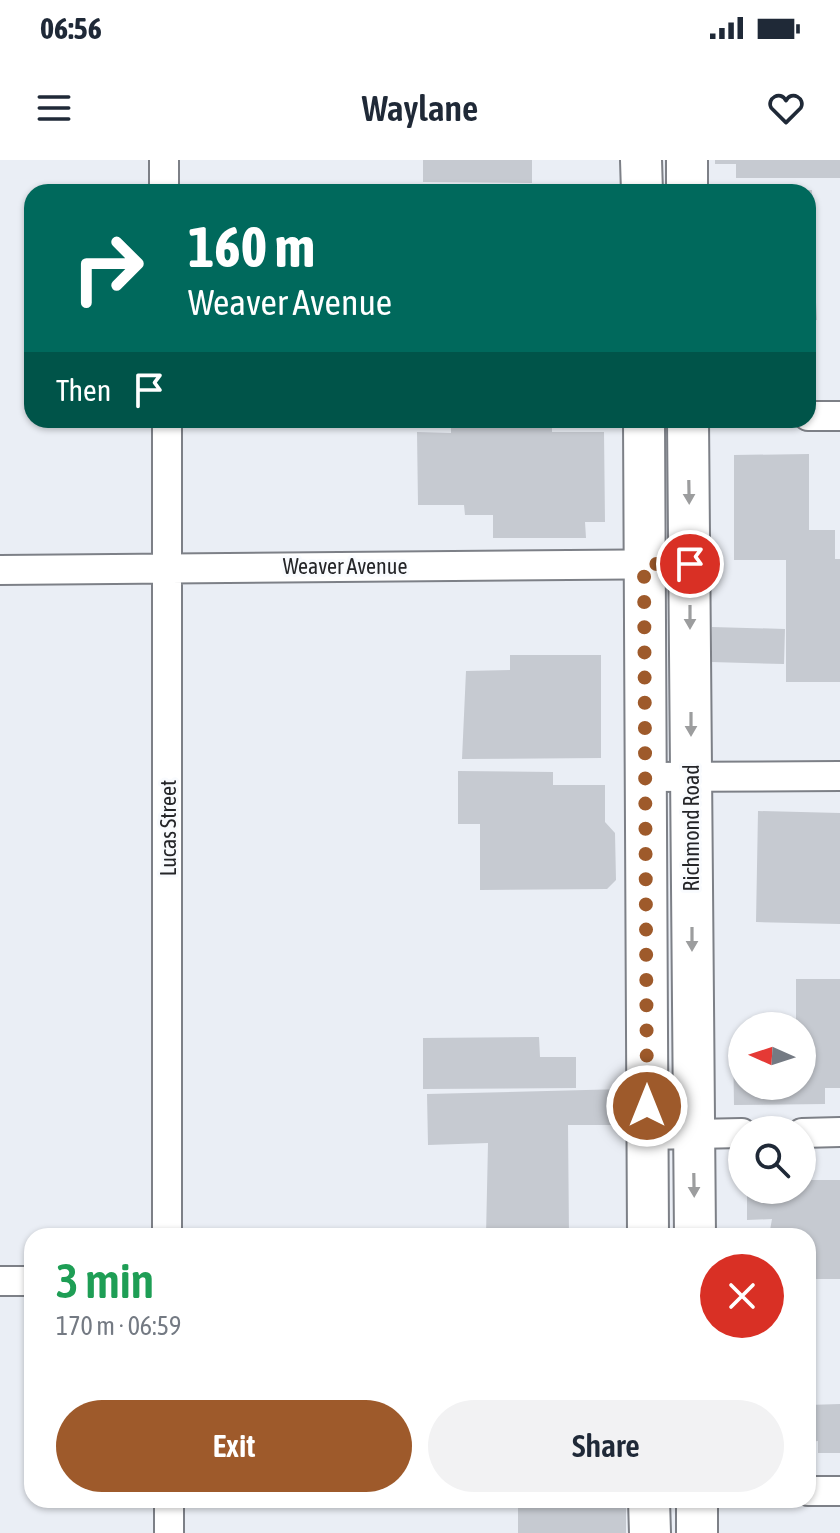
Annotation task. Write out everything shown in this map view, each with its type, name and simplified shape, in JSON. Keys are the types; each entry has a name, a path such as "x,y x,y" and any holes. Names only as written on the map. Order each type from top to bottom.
{"main road":[{"path":"641,160 642,184"},
{"path":"687,160 687,184"},
{"name":"Richmond Road","path":"644,428 648,1228"},
{"name":"Richmond Road","path":"688,428 695,1228"},
{"path":"649,1508 650,1533"},
{"path":"697,1508 697,1533"}],"street":[{"path":"164,160 164,184"},
{"path":"816,416 840,416"},
{"name":"Lucas Street","path":"167,428 167,1228"},
{"name":"Weaver Avenue","path":"0,570 690,564"},
{"path":"644,777 840,776"},
{"path":"816,1133 840,1132"},
{"path":"647,1135 728,1133"},
{"path":"0,1281 24,1281"},
{"path":"816,1491 840,1491"},
{"path":"169,1508 169,1533"}],"building":[{"path":"423,160 532,160 532,183 423,182"},
{"path":"715,160 840,160 840,178 736,178 736,164 715,164"},
{"path":"451,428 552,428 552,432 604,432 605,522 585,522 586,538 493,538 493,515 465,515 464,505 418,505 417,432 451,433"},
{"path":"809,454 809,530 835,530 835,559 840,559 840,682 786,682 786,560 734,560 734,455"},
{"path":"712,627 785,629 784,664 711,662"},
{"path":"510,655 601,655 601,758 462,759 466,671 510,670"},
{"path":"458,771 553,772 553,785 605,785 605,822 615,833 616,880 607,889 480,890 480,824 458,824"},
{"path":"758,811 840,813 840,924 756,922"},
{"path":"796,979 840,979 840,1088 825,1088 825,1104 734,1105 734,1100 816,1100 816,1012 796,1012"},
{"path":"539,1037 540,1057 576,1057 576,1088 423,1089 423,1038"},
{"path":"625,1089 624,1125 568,1125 569,1228 486,1228 488,1143 428,1145 427,1094"},
{"path":"816,1180 840,1180 840,1279 816,1279 816,1228 770,1228 772,1219 747,1220 747,1204 816,1204"},
{"path":"840,1404 840,1453 818,1453 816,1405"},
{"path":"518,1508 626,1508 626,1533 518,1533"}],"route":[{"path":"647,1106 644,564 690,564"}]}
